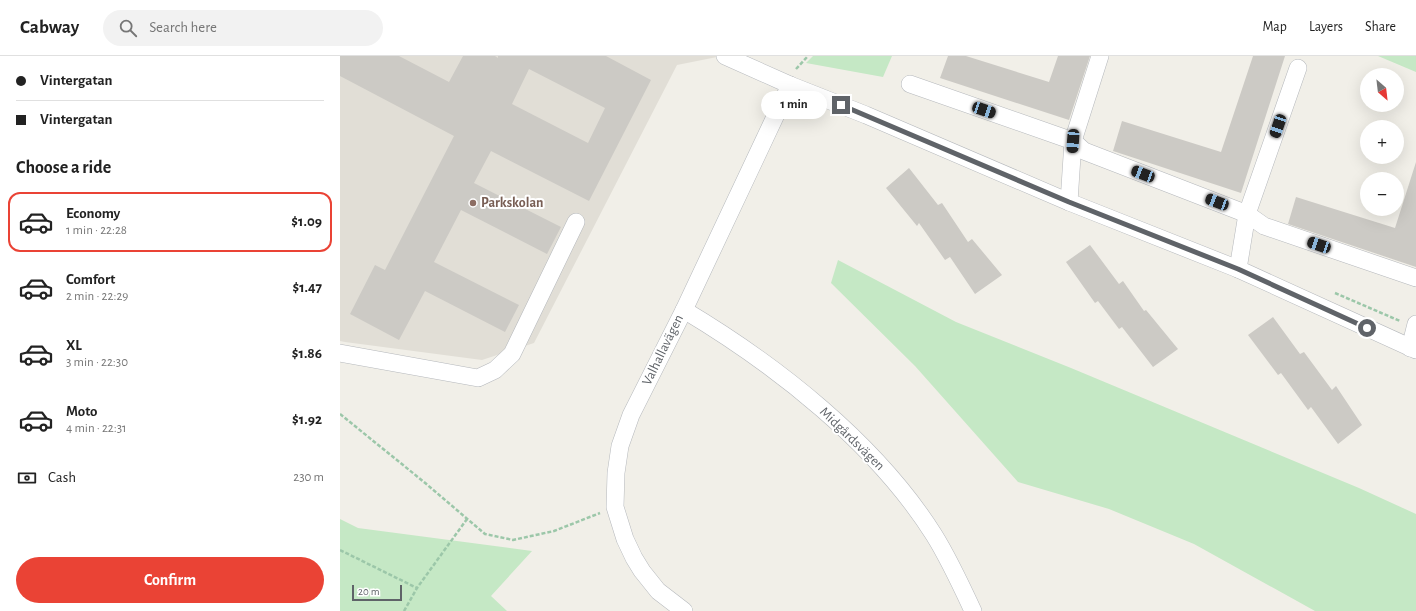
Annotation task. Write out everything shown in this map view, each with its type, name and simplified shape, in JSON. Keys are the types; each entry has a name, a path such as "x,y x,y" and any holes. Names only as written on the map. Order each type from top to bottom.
{"street":[{"path":"725,56 792,78 866,115 1069,202 1238,269 1413,349 1416,324"},
{"path":"1069,202 1073,141 1100,56"},
{"path":"1238,269 1247,214 1298,68"},
{"name":"Valhallavägen","path":"684,611 658,591 642,571 625,539 615,507 616,473 620,446 631,415 684,310 792,78"},
{"path":"910,84 1073,141 1084,151 1247,214 1264,226 1416,278"},
{"path":"340,353 478,378 495,370 512,354 576,222"},
{"name":"Midgårdsvägen","path":"684,310 710,325 774,369 824,410 880,464 934,535 952,567 973,611"}],"path":[{"path":"792,78 808,56"},
{"path":"340,414 485,534 513,540 554,531 615,507"},
{"path":"404,611 417,588 467,519"},
{"path":"340,550 417,588"}],"shaded area":[{"name":"Parkskolan","path":"340,56 722,56 677,65 534,343 482,360 340,341"}],"green space":[{"path":"813,56 892,56 883,77 806,63"},
{"path":"1378,56 1416,56 1416,72"},
{"path":"838,260 956,322 1071,368 1359,488 1416,514 1416,611 1315,611 1194,544 1109,509 1018,482 915,366 831,283"},
{"path":"340,519 358,528 532,551 491,596 507,611 340,611"}],"building":[{"path":"340,56 399,56 449,82 463,56 495,56 498,58 498,56 606,56 651,80 589,201 491,151 474,183 561,227 547,254 461,210 434,262 519,305 505,332 425,291 399,340 350,314 375,265 385,270 454,136 340,76","holes":["529,69 605,108 588,143 512,104"]},
{"path":"948,56 966,56 1049,82 1058,56 1090,56 1069,120 940,78"},
{"path":"1253,56 1285,56 1241,193 1113,151 1122,121 1221,152"},
{"path":"1416,162 1416,267 1288,224 1296,197 1395,228 1399,216 1404,216 1404,200"},
{"path":"909,168 938,205 942,203 968,242 972,239 1002,275 975,294 950,257 945,260 919,223 917,226 886,188"},
{"path":"1090,245 1119,284 1123,281 1144,311 1146,310 1178,349 1153,367 1122,327 1119,329 1098,301 1095,303 1066,262"},
{"path":"1273,317 1300,354 1304,352 1332,390 1336,386 1362,425 1338,444 1311,407 1308,410 1281,373 1278,375 1248,335"}],"place":[{"name":"Parkskolan","path":"473,203"}],"route":[{"path":"841,105 1069,202 1238,269 1367,328"}]}
